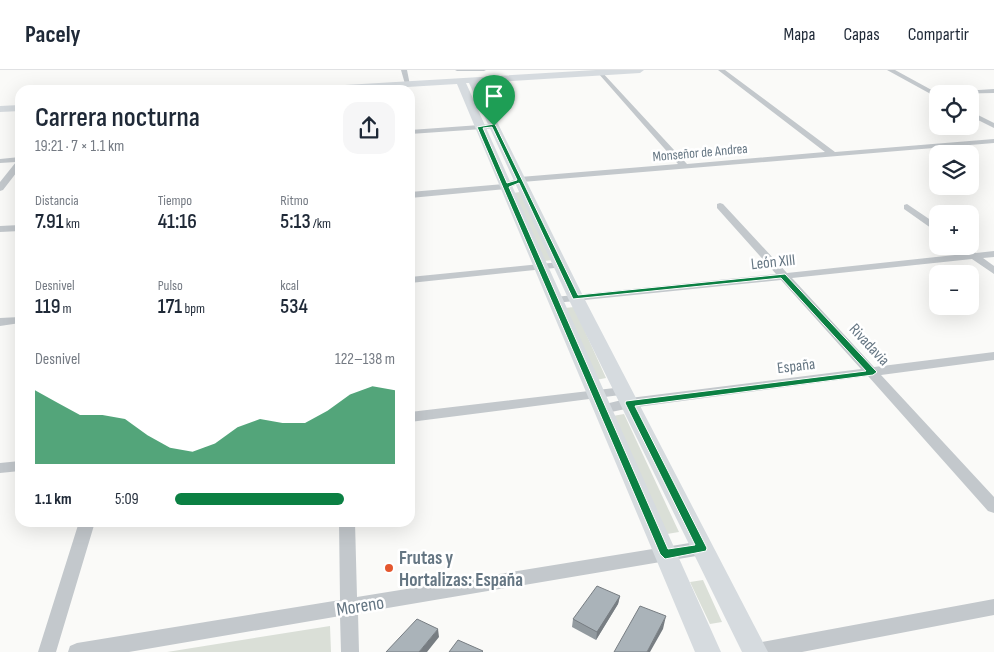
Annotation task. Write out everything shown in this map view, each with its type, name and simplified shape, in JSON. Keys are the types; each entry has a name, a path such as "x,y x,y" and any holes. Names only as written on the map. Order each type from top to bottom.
{"main road":[{"path":"393,85 467,75 640,70"},
{"path":"467,75 487,126 513,183 560,265 756,652"},
{"path":"0,109 15,108"},
{"path":"513,183 540,267 708,652"}],"street":[{"path":"404,70 408,84"},
{"path":"721,70 834,155"},
{"path":"890,70 929,91"},
{"path":"600,72 685,167"},
{"path":"979,92 994,91"},
{"path":"979,118 994,126"},
{"path":"415,132 487,126"},
{"name":"Monseñor de Andrea","path":"415,193 685,167 994,141"},
{"path":"0,160 15,161"},
{"path":"0,188 15,168"},
{"name":"Rivadavia","path":"720,206 994,506"},
{"path":"907,207 929,223"},
{"path":"0,229 15,228"},
{"name":"León XIII","path":"555,300 994,254"},
{"path":"974,256 994,271"},
{"path":"415,280 560,265"},
{"path":"0,322 15,320"},
{"name":"España","path":"415,417 599,402 626,397 873,372 994,356"},
{"path":"0,468 15,466"},
{"path":"47,652 85,527"},
{"path":"347,527 350,652"},
{"name":"Moreno","path":"77,652 108,649 702,548"},
{"path":"756,652 994,606"}],"shaded area":[{"path":"520,192 553,260 544,261 513,193"},
{"path":"574,307 606,378 596,380 565,308"},
{"path":"624,414 679,532 667,534 613,416"},
{"path":"703,580 722,622 710,624 690,582"},
{"path":"330,626 331,652 167,652"}],"building":[{"path":"597,586 620,596 597,632 573,619"},
{"path":"640,606 666,616 647,652 614,652"},
{"path":"417,619 438,629 419,652 386,652"},
{"path":"458,640 483,651 449,652"}],"place":[{"name":"Frutas y Hortalizas: España","path":"389,568"}],"route":[{"path":"494,126 480,127 506,186 520,180 576,298 783,276 873,372 630,403 702,548 665,554 506,186 520,180 494,126"}]}
